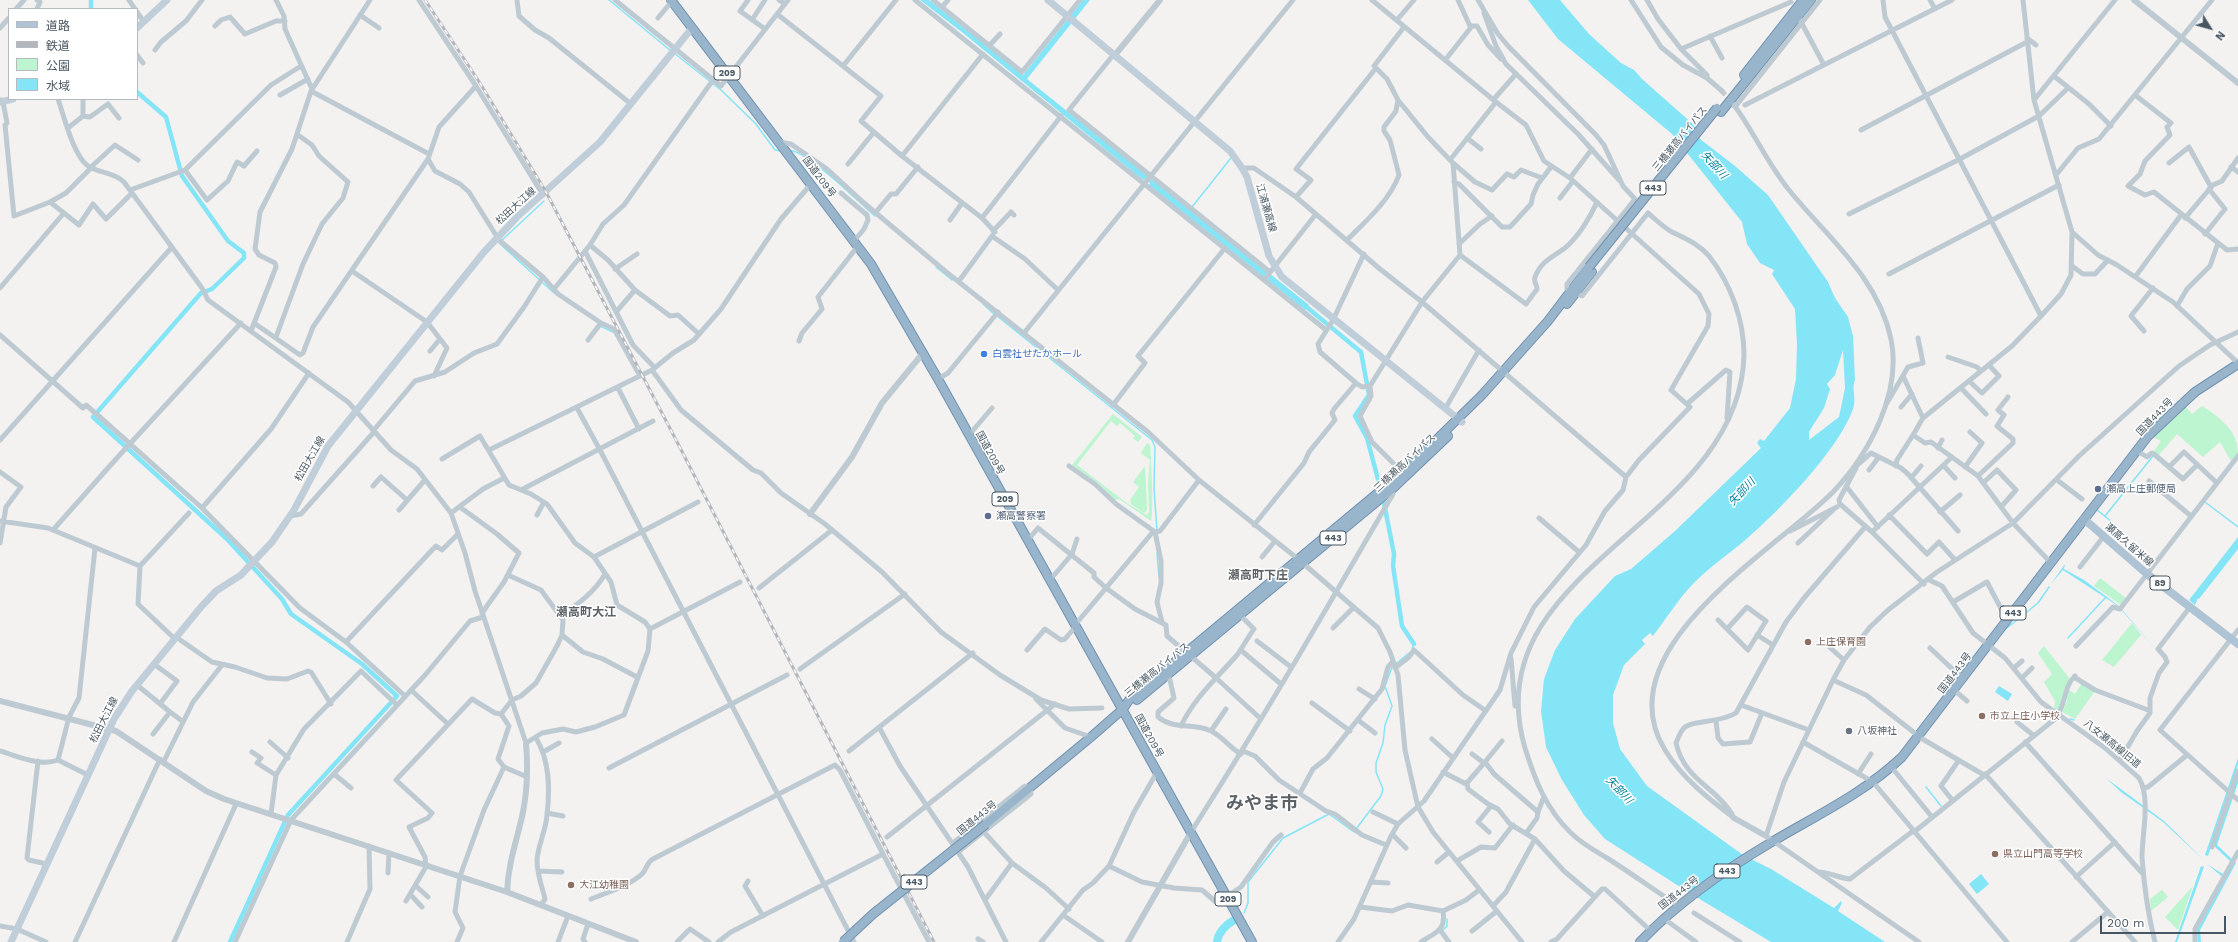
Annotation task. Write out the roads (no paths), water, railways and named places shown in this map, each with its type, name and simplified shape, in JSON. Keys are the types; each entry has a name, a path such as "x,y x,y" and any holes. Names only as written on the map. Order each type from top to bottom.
{"highway":[{"name":"三橋瀬高バイパス","path":"1798,17 1803,0"},
{"name":"三橋瀬高バイパス","path":"1123,709 1131,705 1167,676 1188,655 1404,474 1460,421 1505,373 1719,110 1798,17 1810,0"},
{"name":"国道209号","path":"671,1 856,243 891,296 1227,896 1249,941"},
{"name":"国道443号","path":"1640,942 1663,918 1681,903 1770,840 1873,782 1902,757 2084,519 2160,423 2195,392 2238,364"},
{"name":"三橋瀬高バイパス","path":"1123,709 1129,700 1240,615 1301,561 1390,490 1404,474"},
{"name":"国道443号","path":"843,942 873,914 985,828 1123,709"}],"main road":[{"path":"138,27 167,0"},
{"name":"江浦瀬高線","path":"1048,0 1115,54 1230,151 1242,168 1269,256 1271,271 1460,421"},
{"name":"松田大江線","path":"11,942 120,706 208,599 255,561 290,516 328,446 426,322 498,236 592,151 692,28"},
{"name":"瀬高久留米線","path":"2084,519 2147,574 2238,644"}],"street":[{"path":"17,8 24,0"},
{"path":"37,0 40,2 37,8"},
{"path":"155,50 165,39 186,21 202,0"},
{"path":"276,0 284,16 285,29 312,90 428,156 435,171 460,184 469,192 500,240 543,277 562,297 614,329 640,376"},
{"path":"251,331 276,266 275,263 259,255 255,249 260,212 298,134 312,90 370,0"},
{"path":"419,0 476,86 543,195"},
{"path":"517,0 519,16 535,30 550,38 631,104"},
{"path":"615,0 712,82 721,86 786,2 779,0"},
{"path":"748,0 740,11 765,29"},
{"path":"752,20 766,0"},
{"path":"843,66 896,0"},
{"path":"915,0 989,46 1022,72 1070,18 1080,0"},
{"path":"933,0 942,7 983,54 1061,116 1271,271"},
{"path":"942,7 948,0"},
{"path":"1160,0 1069,110 1225,248 1326,330"},
{"path":"1024,333 1292,0"},
{"path":"1338,942 1360,907 1386,845 1398,824 1418,807 1500,690 1511,653 1534,607 1586,545 1605,511 1623,490 1626,477 1639,460 1690,407 1670,390 1708,326 1709,314 1699,294 1571,179 1551,167 1539,152 1526,125 1372,0"},
{"path":"1397,20 1414,0"},
{"path":"1458,0 1472,26"},
{"path":"1478,0 1498,34 1524,65 1604,145 1623,186"},
{"path":"1631,0 1661,47 1683,65 1706,78 1722,91"},
{"path":"1647,0 1658,19 1681,49 1707,75 1706,78"},
{"path":"1820,0 1798,17 1734,106 1751,127 1769,163 1790,191 1841,248 1874,296 1887,326 1892,348 1890,384 1885,406"},
{"path":"1883,0 1885,17 2041,316"},
{"path":"1930,0 1935,9"},
{"path":"1745,105 1952,0"},
{"path":"1896,466 1897,460 1923,418 2012,346 2060,294 2071,275 2072,232 2034,100 2023,0"},
{"path":"2034,100 2115,0"},
{"path":"2134,0 2238,83"},
{"path":"2056,175 2078,148 2099,139 2212,0"},
{"path":"658,18 671,1"},
{"path":"1681,49 1791,1 1824,65"},
{"path":"1483,10 1485,20 1506,64"},
{"path":"138,13 144,22"},
{"path":"777,14 881,96 861,121 902,156 982,218 993,234 1025,259 1058,290"},
{"path":"360,16 379,28"},
{"path":"214,26 221,20 230,17 245,34 276,21 284,21"},
{"path":"0,28 8,19"},
{"path":"1446,59 1472,26"},
{"path":"1472,26 1477,26 1488,45 1592,149 1648,213 1662,226 1696,244 1704,251 1722,275 1736,306 1744,344 1738,397 1727,421 1712,447 1682,485 1580,579 1550,612 1530,644 1520,675 1517,708 1520,732 1544,799 1564,826 1587,847 1681,903"},
{"path":"1296,198 1311,180 1296,169 1376,68 1374,66 1404,27"},
{"path":"989,46 1000,34"},
{"path":"1710,36 1722,58"},
{"path":"2027,40 2036,45"},
{"path":"1861,130 1927,97 2027,40"},
{"path":"902,156 983,54"},
{"path":"138,56 143,63"},
{"path":"50,202 63,214 79,225 93,204 106,219 131,192 185,170 271,85 301,66"},
{"path":"1376,68 1387,79 1398,100 1428,137 1451,162 1475,182 1492,190 1507,174 1514,177 1521,170 1542,178"},
{"path":"1368,387 1386,361 1422,302 1460,255 1451,162 1467,138 1516,74"},
{"path":"2054,76 2110,126"},
{"path":"280,95 308,79"},
{"path":"554,289 590,245 604,224 617,212 632,194 712,82"},
{"path":"254,322 300,355 303,353 314,327 428,156 439,127 476,86"},
{"path":"1849,214 1960,160 2038,117 2068,88"},
{"path":"2135,95 2170,123 2167,127 2170,135 2144,161 2140,174 2128,186 2145,195 2154,192 2183,217 2227,250 2235,250 2238,246"},
{"path":"58,100 77,152 91,167 120,178 172,246 202,288 208,300 309,373 356,410 391,450 409,462 451,513 526,743 526,776 522,815 508,870 507,892"},
{"path":"83,100 83,116"},
{"path":"1347,240 1381,202 1399,175 1390,140 1384,130 1384,127 1396,111 1398,100"},
{"path":"1,101 7,123 5,125 14,216 50,202 66,193 115,145 138,160"},
{"path":"68,128 83,116 90,117 108,104 119,118"},
{"path":"982,218 1061,116"},
{"path":"0,131 5,125"},
{"path":"848,164 874,132"},
{"path":"276,337 295,283 322,224 343,198 349,185 348,182 319,156 312,145 298,134"},
{"path":"1467,138 1480,150"},
{"path":"781,144 791,144 814,159 875,212 959,281 1148,432 1199,480 1301,561 1353,608 1378,628 1393,661 1400,689 1405,750 1418,807 1425,821 1522,942"},
{"path":"2169,163 2189,147 2210,188 2225,209 2205,234"},
{"path":"1560,198 1592,149"},
{"path":"185,170 207,200 228,181 237,162 244,166 257,151"},
{"path":"2135,277 2183,217 2210,188 2222,181 2238,158"},
{"path":"800,341 802,334 822,309 818,297 856,243 868,220 891,194 896,194 918,167"},
{"path":"1454,182 1459,184 1502,227 1510,227 1531,204 1532,195 1542,178 1551,167"},
{"path":"2232,167 2238,172"},
{"path":"1242,168 1254,168 1316,214 1479,350 1581,440 1626,477"},
{"path":"488,450 618,388 653,369 700,334 721,309 781,219 811,184"},
{"path":"1889,274 2059,185"},
{"path":"841,193 867,215 868,220"},
{"path":"1635,199 1567,284 1572,292 1582,296 1648,213"},
{"path":"950,220 962,202"},
{"path":"1460,255 1526,304 1536,289 1534,280 1535,276 1550,256 1564,248 1574,237 1597,202"},
{"path":"959,281 1011,212 1014,215"},
{"path":"0,288 63,214"},
{"path":"1265,279 1316,214"},
{"path":"1459,244 1480,224 1492,216"},
{"path":"2072,232 2098,255 2135,277 2177,306 2238,364"},
{"path":"2177,306 2187,289 2210,266 2218,243"},
{"path":"590,245 615,268 635,290 670,316 678,315 700,334"},
{"path":"0,440 172,246"},
{"path":"1113,405 1145,363 1138,356 1225,248"},
{"path":"585,250 633,345 653,369 681,410 753,470 761,473 781,493 832,530 905,594 941,632 973,653 1000,675 1036,699 1046,711 1065,728 1091,737"},
{"path":"615,268 637,254"},
{"path":"1364,254 1334,320 1318,344 1320,352 1356,383 1368,387 1372,396 1360,416 1372,442 1404,474"},
{"path":"2072,266 2083,274 2095,274 2108,260"},
{"path":"352,271 426,322 448,348 434,376"},
{"path":"290,516 301,514 374,432 415,382 445,372 483,348 497,344 524,308 543,277"},
{"path":"2144,331 2130,316 2152,288"},
{"path":"616,312 635,290"},
{"path":"938,379 948,373 998,312"},
{"path":"53,530 241,323"},
{"path":"588,340 602,323"},
{"path":"1770,840 1784,782 1844,660 1870,627 1888,610 1955,560 2012,522 2089,448 2179,366 2205,348 2238,332"},
{"path":"0,335 83,408 86,405 202,508 300,608 346,642 405,696"},
{"path":"1798,543 1838,505 1839,500 1871,438 1885,406 1902,376 1908,367 1923,363 1918,338"},
{"path":"430,351 440,339"},
{"path":"1445,409 1479,350"},
{"path":"810,514 856,452 882,403 923,353"},
{"path":"1948,357 1977,367 1981,371"},
{"path":"1970,381 1982,393 1999,376 1989,365"},
{"path":"1687,404 1726,370 1730,372 1727,421"},
{"path":"202,508 271,429 309,373"},
{"path":"1902,376 1923,418"},
{"path":"1254,525 1304,463 1308,452 1335,420 1332,413 1334,409 1356,383"},
{"path":"618,388 639,429"},
{"path":"1961,388 1986,414"},
{"path":"1901,407 1912,394"},
{"path":"1978,476 2013,443 2013,439 1997,426 2004,415 1998,410 2008,397"},
{"path":"577,408 854,942"},
{"path":"969,435 992,408"},
{"path":"521,490 653,421"},
{"path":"1965,467 1982,443 1970,432"},
{"path":"1913,435 1925,443 1931,442 1978,476 2012,522 2051,563"},
{"path":"442,459 480,436 509,485 544,502 552,509 575,543 594,557 611,582 617,605 645,622 650,629 648,651 624,715 595,727 576,732 563,728 542,734 526,743"},
{"path":"1938,448 1942,440"},
{"path":"2139,452 2147,457 2152,453 2154,454 2183,479 2197,464"},
{"path":"2169,467 2184,452 2217,483"},
{"path":"1919,942 1819,872 1734,818 1690,782 1665,751 1656,731 1652,711 1655,685 1661,668 1673,644 1692,618 1720,589 1831,494 1855,467 1871,453 1896,466 1912,478 1918,488 1958,531"},
{"path":"2076,646 2113,607 2120,609 2238,456"},
{"path":"1869,470 1880,457"},
{"path":"1872,532 1889,514 1944,466 1952,457"},
{"path":"1069,466 1095,484 1116,504 1158,531"},
{"path":"1912,478 1921,466"},
{"path":"1944,466 1955,478"},
{"path":"1983,483 1997,470 2016,490 2001,507"},
{"path":"0,472 21,487 6,507 1,522 0,543"},
{"path":"373,486 381,477 407,500"},
{"path":"451,513 483,489 504,478"},
{"path":"1027,650 1045,629 1061,640 1065,639 1152,533 1158,531 1199,480"},
{"path":"2057,480 2082,499"},
{"path":"399,510 424,481"},
{"path":"2149,481 2191,516"},
{"path":"1846,486 1878,527"},
{"path":"1128,942 1191,832 1242,752 1393,494 1390,490"},
{"path":"1940,512 1960,495"},
{"path":"537,515 544,502"},
{"path":"594,557 698,502"},
{"path":"1784,533 1838,505"},
{"path":"1838,505 1872,532 1924,584"},
{"path":"235,942 290,820 411,690 470,621 483,615 508,575 518,553 497,534 460,507"},
{"path":"188,513 140,566 138,604 175,638 212,662 280,680 308,671 311,672 331,704"},
{"path":"1889,514 1927,554 1939,542 1955,560"},
{"path":"1539,518 1579,552"},
{"path":"1,522 53,530 140,566"},
{"path":"1734,818 1721,800 1693,776 1680,758 1676,743 1683,728 1688,725 1716,721 1736,713 1773,645 1804,598 1865,527"},
{"path":"1028,540 1038,528 1094,573 1094,577 1106,588 1135,609 1155,621 1162,622"},
{"path":"759,588 832,530"},
{"path":"1158,531 1161,561 1161,583 1157,602 1162,622 1166,625 1167,636 1261,719"},
{"path":"346,642 436,546 442,550 458,534"},
{"path":"2080,567 2104,536"},
{"path":"1050,580 1072,554 1077,539"},
{"path":"1262,557 1275,541"},
{"path":"58,760 68,717 79,698 95,548"},
{"path":"560,616 583,600 597,587 605,574"},
{"path":"501,714 512,700 521,696 536,683 562,635 563,620 541,590 508,575"},
{"name":"八女瀬高線旧道","path":"1929,580 1942,586 1973,633 2006,658 2041,702 2120,760 2139,778 2143,788"},
{"path":"650,629 740,582"},
{"path":"1953,602 1988,582 2007,620"},
{"path":"800,669 905,594"},
{"path":"1718,620 1727,629 1748,650 1766,621 1747,607 1727,629"},
{"path":"2120,760 2137,731 2150,713 2150,698 2159,673 2167,662 2165,657 2158,649 2190,607"},
{"path":"1333,628 1353,608"},
{"path":"1181,726 1191,708 1215,677 1237,654 1254,629 1240,615"},
{"path":"2238,630 2160,730 2238,800"},
{"path":"562,635 583,652 603,659 637,677"},
{"path":"1757,635 1773,645"},
{"path":"1257,641 1292,667"},
{"path":"1827,645 1844,660"},
{"path":"1930,648 1963,679"},
{"path":"1395,668 1409,657 1414,650 1463,695 1486,711"},
{"path":"1243,652 1281,684"},
{"path":"849,751 973,653"},
{"path":"1511,653 1515,706 1517,708"},
{"path":"1300,794 1313,769 1327,758 1382,689 1388,667 1393,661"},
{"path":"2014,668 2022,661"},
{"path":"154,664 177,681 160,704"},
{"path":"75,942 162,760 174,744 182,720 193,702 222,664"},
{"path":"2022,678 2032,668"},
{"path":"271,814 276,775 288,758 304,729 331,704 361,671 397,705"},
{"path":"609,768 787,675"},
{"path":"1167,676 1170,680 1174,698 1158,712 1158,717 1172,725 1211,731 1230,748 1255,756 1279,780 1335,814 1362,836 1386,845"},
{"path":"1819,872 1828,873 1840,878 1850,879 1914,832 2059,715 2064,705 2068,683 2074,676 2095,690 2148,710"},
{"path":"1833,680 1866,695 1918,736 1985,775 2135,942"},
{"path":"137,685 182,720"},
{"path":"1359,689 1375,699"},
{"path":"411,690 448,724"},
{"path":"1954,690 1967,701"},
{"path":"406,901 416,886 426,865 426,857 408,827 428,818 432,813 396,780 472,699 495,713 501,714 509,726 498,759 504,768 526,776"},
{"path":"1036,699 1069,708 1102,708"},
{"path":"0,701 68,717 110,729 126,737 162,760 206,791 236,804 281,817 507,892 636,942"},
{"path":"1312,703 1350,731"},
{"path":"887,837 1055,704"},
{"path":"1741,705 1809,730"},
{"path":"1211,731 1226,709"},
{"path":"153,734 170,712"},
{"path":"1716,721 1718,738 1723,744 1750,742 1762,713"},
{"path":"1358,720 1375,733"},
{"path":"2017,722 2033,735"},
{"path":"879,727 900,766 953,843 985,900 1006,942"},
{"path":"536,738 543,752 549,787 547,813 538,856 539,882 545,899 541,905"},
{"path":"1432,739 1453,758"},
{"path":"270,742 288,758"},
{"path":"1443,772 1466,784 1502,742"},
{"path":"1803,742 1873,782 2007,942"},
{"path":"2025,742 2144,874"},
{"path":"543,752 560,743"},
{"path":"0,751 38,761 52,762 58,760 88,775"},
{"path":"252,752 261,758 257,763 276,775"},
{"path":"1472,754 1538,812"},
{"path":"1858,774 1871,754"},
{"path":"2155,942 2151,926 2144,874 2143,788 2148,787 2187,755"},
{"path":"1953,801 1941,786 1959,760"},
{"path":"38,761 27,858 29,860 47,864"},
{"path":"591,899 637,878 644,873 648,861 835,765 840,770 929,942"},
{"path":"457,942 463,928 454,912 460,876 484,810 504,768"},
{"path":"1893,769 1932,817"},
{"path":"1040,942 1069,909 1083,890 1093,883 1109,866 1134,812 1157,772"},
{"path":"2212,847 2238,772"},
{"path":"334,774 351,788"},
{"path":"1467,782 1468,789 1491,806 1498,809 1513,825 1527,832 1564,871 1595,898"},
{"path":"953,843 1025,786 1030,788"},
{"path":"1527,832 1537,818 1544,799"},
{"path":"174,942 236,804"},
{"path":"1489,832 1478,822 1491,806"},
{"path":"1373,812 1398,824"},
{"path":"547,813 563,816"},
{"path":"1457,861 1484,846 1495,848 1513,825"},
{"path":"958,852 985,828 1012,863 1046,888 1069,909"},
{"path":"1392,834 1406,848"},
{"path":"1109,866 1142,882 1174,888 1202,890 1217,903 1241,887 1273,842 1281,835"},
{"path":"1493,906 1506,892 1535,839"},
{"path":"2076,877 2115,842"},
{"path":"347,942 370,889 369,846"},
{"path":"1437,862 1449,852"},
{"path":"2195,942 2195,929 2238,852"},
{"path":"388,873 390,853"},
{"path":"718,942 731,932 883,854"},
{"path":"985,900 1012,863"},
{"path":"538,871 562,872"},
{"path":"748,881 745,886 763,916"},
{"path":"1371,882 1388,883"},
{"path":"416,886 428,897"},
{"path":"1551,942 1557,939 1602,890 1605,889 1650,931"},
{"path":"1360,907 1392,911 1408,904 1443,911 1466,900 1479,890"},
{"path":"410,894 422,907"},
{"path":"1421,942 1440,930 1445,922 1443,911"},
{"path":"1472,931 1498,911"},
{"path":"2072,942 2108,912"},
{"path":"1694,913 1740,942"},
{"path":"1063,915 1102,942"},
{"path":"558,942 568,916"},
{"path":"1663,918 1696,942"},
{"path":"585,942 583,939 588,924"},
{"path":"0,926 18,929 46,942"},
{"path":"676,942 690,929 709,942"},
{"path":"1440,930 1449,942"},
{"path":"978,939 983,942"}],"water":[{"path":"920,0 929,0 1023,75 1083,0 1090,0 1027,79 1309,305 1305,310 1149,185 1150,183 1144,179 1143,180 963,33"},
{"name":"矢部川","path":"1528,0 1560,0 1589,34 1621,63 1634,70 1642,79 1694,125 1700,139 1735,166 1768,195 1828,282 1835,298 1848,317 1853,336 1855,380 1853,409 1845,426 1821,462 1789,498 1757,530 1710,568 1692,585 1653,636 1650,633 1642,640 1645,644 1624,665 1613,695 1613,723 1620,749 1647,786 1743,855 1771,869 1834,908 1841,901 1842,903 1838,911 1885,942 1771,942 1688,892 1605,839 1584,815 1562,780 1546,747 1541,711 1544,679 1555,650 1575,619 1615,576 1631,569 1675,531 1761,448 1757,443 1760,439 1764,441 1790,408 1796,379 1797,344 1795,309 1772,274 1774,270 1760,263 1747,244 1742,222 1672,134 1558,39","holes":["1843,350 1845,388 1839,417 1809,440 1809,432 1824,408 1830,389 1827,384 1835,375"]},
{"path":"2238,537 2238,549 2199,599 2198,598 2195,605 2189,600"},
{"path":"2065,564 2064,569 2084,580 2119,606 2156,650 2118,606 2063,570 2051,584"},
{"path":"1999,686 2012,694 2008,701 1995,692"},
{"path":"2238,758 2238,765 2208,856 2205,855"},
{"path":"2238,776 2238,783 2217,845 2236,863 2200,930 2201,942 2198,942 2197,930 2225,879 2207,864 2226,876 2230,861 2214,846"},
{"path":"2106,778 2164,821 2206,862 2163,822 2121,792"},
{"path":"2201,866 2204,867 2177,942 2175,942"},
{"path":"1981,874 1989,884 1977,894 1969,884"}],"waterway":[{"path":"91,0 91,8"},
{"path":"609,0 671,51"},
{"path":"674,53 721,90 755,123 775,150 781,151"},
{"path":"138,93 166,117 182,176 228,241 244,253 244,258 212,289 201,293 93,417 227,539 282,599 291,614 362,664 397,696 288,815 230,942"},
{"path":"788,150 797,153 820,167 875,216"},
{"path":"1192,207 1231,158"},
{"path":"502,240 544,201"},
{"path":"499,243 554,293"},
{"path":"936,267 952,280"},
{"path":"983,304 994,314"},
{"path":"1303,304 1361,352 1369,395 1355,416 1367,438 1379,483"},
{"path":"997,316 1152,440 1155,447 1154,488 1157,531"},
{"path":"600,326 613,332"},
{"path":"2105,516 2153,456"},
{"path":"2205,502 2238,527"},
{"path":"1384,503 1394,554 1393,566 1402,626 1414,644"},
{"path":"2096,509 2112,522 2106,531"},
{"path":"1157,553 1159,577"},
{"path":"2007,628 2038,603 2049,587"},
{"path":"2068,638 2106,597"},
{"path":"1412,649 1414,644"},
{"path":"1356,829 1381,796 1383,789 1376,772 1376,763 1383,743 1385,725 1392,706 1385,686 1392,667 1409,653"},
{"path":"2070,719 2074,720"},
{"path":"1926,787 1941,806"},
{"path":"1244,913 1248,903 1248,882 1283,838 1329,814 1354,832"},
{"path":"1442,931 1447,926 1447,919"},
{"path":"1217,942 1223,929 1234,920"}],"tunnel":[{"path":"1722,91 1732,103"}],"railway":[{"path":"425,0 480,83 546,192 674,436 934,942"}],"place":[{"name":"白雲社せたかホール","path":"984,354"},
{"name":"瀬高上庄郵便局","path":"2098,489"},
{"name":"瀬高警察署","path":"988,516"},
{"name":"上庄保育園","path":"1808,642"},
{"name":"市立上庄小学校","path":"1982,716"},
{"name":"八坂神社","path":"1849,731"},
{"name":"県立山門高等学校","path":"1995,854"},
{"name":"大江幼稚園","path":"571,885"}],"district":[{"name":"瀬高町下庄","path":"1258,575"},
{"name":"瀬高町大江","path":"586,612"},
{"name":"みやま市","path":"1262,804"}]}
